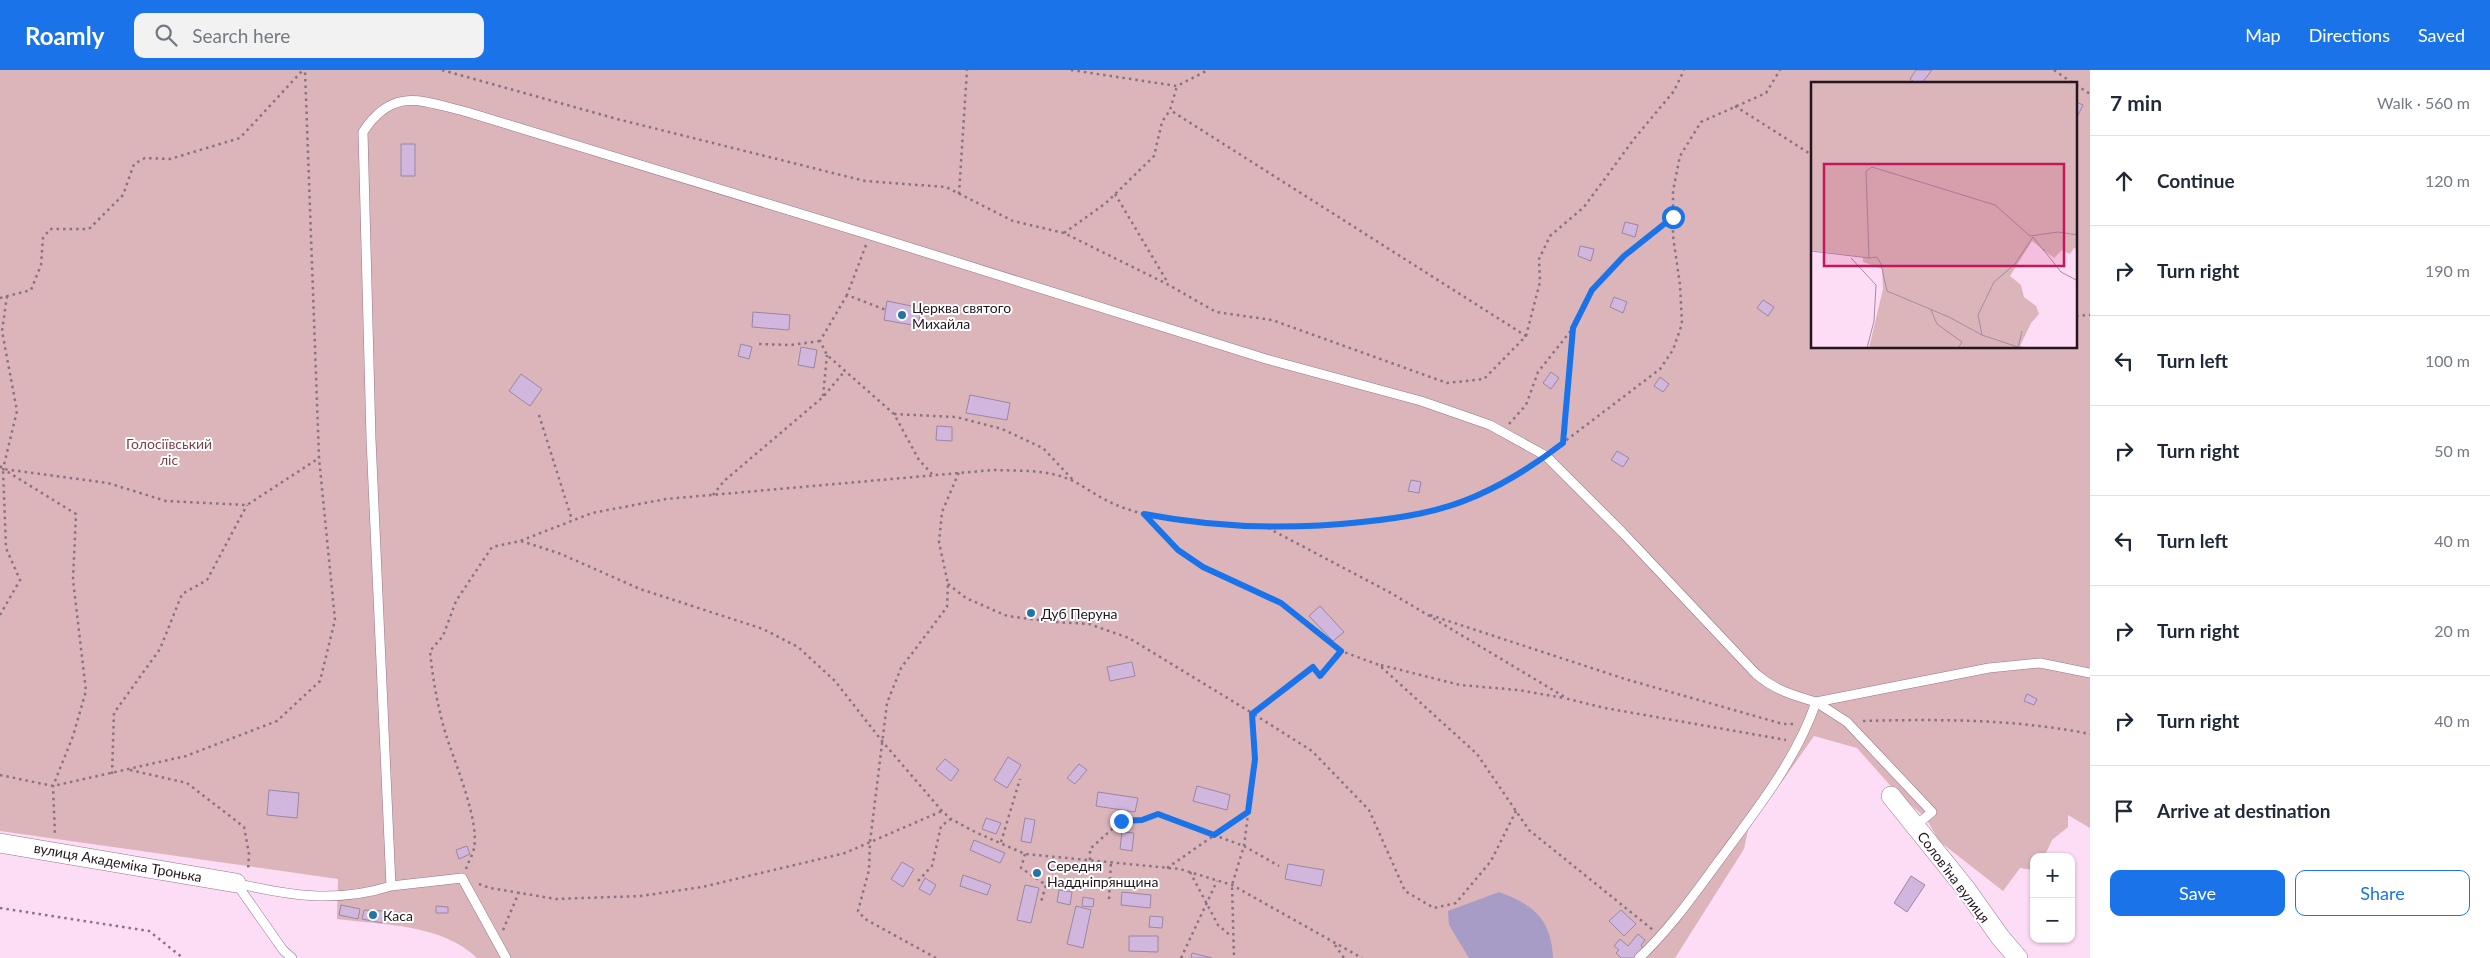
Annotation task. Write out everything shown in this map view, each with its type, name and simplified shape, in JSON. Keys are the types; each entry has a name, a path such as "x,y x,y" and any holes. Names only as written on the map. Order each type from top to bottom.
{"street":[{"name":"Соловʼїна вулиця","path":"1891,796 2018,958"},
{"name":"вулиця Академіка Тронька","path":"0,843 54,850 242,884"}],"lane":[{"path":"391,886 371,439 363,132 372,118 389,105 414,99 467,112 1266,358 1421,401 1490,425 1546,456 1622,532 1756,674 1772,688 1816,702 1847,722 1889,764 1932,812 1915,826"},
{"path":"1816,702 1989,668 2040,664 2090,672"},
{"path":"1639,958 1662,937 1748,821 1799,743 1808,726 1816,702"},
{"path":"242,884 282,894 336,898 369,893 391,886 462,878 506,958"},
{"path":"242,884 283,950 292,958"}],"path":[{"path":"0,298 32,290 41,265 43,238 50,229 89,229 123,195 134,164 145,158 170,159 240,138 304,70"},
{"path":"0,775 53,786 186,756 277,721 320,681 335,620 319,458 304,70"},
{"path":"442,70 617,119 865,181 946,187 1013,221 1064,233 1169,285 1216,312 1272,320 1447,382 1484,379 1526,336 1540,282 1539,259 1550,236 1584,207 1634,139 1674,91 1684,70"},
{"path":"958,194 967,70"},
{"path":"1070,70 1177,86 1208,70"},
{"path":"894,414 956,417 1002,429 1043,448 1074,481 1105,500 1144,514 1187,522 1267,528 1316,527 1388,519 1431,511 1474,497 1497,486 1546,456 1660,369 1673,350 1682,324 1673,217 1673,191 1680,156 1702,122 1766,93 1780,70"},
{"path":"2054,70 2072,82"},
{"path":"1064,233 1115,194 1154,156 1162,122 1170,110 1177,86"},
{"path":"2078,86 2090,94"},
{"path":"1735,106 1811,154"},
{"path":"1170,110 1526,336"},
{"path":"1115,194 1169,285"},
{"path":"1502,432 1526,406 1538,372 1573,328 1592,290 1624,256 1673,217"},
{"path":"820,341 847,295 870,235"},
{"path":"847,295 886,310"},
{"path":"0,615 20,580 6,548 1,468 17,411 2,331 7,296"},
{"path":"1563,443 1573,328"},
{"path":"759,344 791,345 820,341"},
{"path":"820,341 827,355 844,372 894,414 919,460 932,474"},
{"path":"823,398 827,355"},
{"path":"713,495 724,481 823,398 844,372"},
{"path":"539,415 572,520"},
{"path":"112,774 114,713 160,649 182,594 207,580 247,505 319,458"},
{"path":"1,468 108,483 166,501 247,505"},
{"path":"1,468 76,514 73,580 86,690 73,736 53,786 54,850"},
{"path":"942,811 845,853 702,887 641,896 556,899 490,888 462,878 474,847 473,826 445,727 430,651 443,636 456,601 492,547 520,541 555,529 572,520 611,508 713,495 993,470 1034,471 1074,481"},
{"path":"936,958 865,919 858,911 869,870 870,842 887,703 901,668 947,606 948,584 939,542 942,512 959,472"},
{"path":"1144,514 1178,550 1203,567 1281,603 1341,651 1379,665 1460,685 1518,690 1568,698 1605,708 1799,743"},
{"path":"1267,528 1391,593 1568,698"},
{"path":"520,541 561,554 640,589 763,630 798,647 835,681 882,740 942,811 951,819 1025,854 1168,868 1190,872 1232,885 1362,958"},
{"path":"948,584 966,598 1007,616 1089,624 1129,638 1312,751 1369,810 1405,890 1434,908 1456,903 1491,861 1516,811"},
{"path":"1424,613 1625,680 1783,724 1808,726"},
{"path":"1252,714 1313,667 1320,676 1341,651"},
{"path":"1379,665 1477,754 1529,830 1662,937"},
{"path":"1234,958 1232,885 1244,846 1255,759 1252,714"},
{"path":"1847,722 1921,719 2046,725 2090,734"},
{"path":"129,770 188,783 244,827 249,854 242,884"},
{"path":"1001,842 1020,780"},
{"path":"1168,868 1248,812"},
{"path":"1090,860 1090,849 1121,821 1142,820 1158,814 1244,846 1279,866"},
{"path":"918,880 932,866 941,826 951,819"},
{"path":"1025,854 1021,868 1046,885 1041,902"},
{"path":"1109,899 1111,861"},
{"path":"1190,872 1218,925 1232,937"},
{"path":"1181,958 1217,880"},
{"path":"498,943 519,892"},
{"path":"0,908 149,931 182,958"},
{"path":"1334,943 1344,958"}],"green space":[{"name":"Голосіївський ліс","path":"0,70 2090,70 2090,828 2068,815 2068,827 2052,840 2046,853 2030,853 2030,869 2020,868 2003,891 1939,841 1926,818 1897,793 1857,748 1814,736 1748,830 1744,849 1675,958 477,958 447,938 429,932 392,925 337,919 338,879 0,831"}],"shaded area":[{"path":"1499,892 1522,902 1538,915 1549,933 1553,958 1469,958 1449,925 1448,911"}],"building":[{"path":"1916,70 1932,70 1923,82 1914,82 1910,79"},
{"path":"2078,103 2083,105 2078,115"},
{"path":"401,144 415,144 415,176 401,176"},
{"path":"1625,222 1638,225 1635,237 1622,233"},
{"path":"1580,246 1594,249 1591,261 1578,256"},
{"path":"1614,297 1627,302 1623,313 1610,307"},
{"path":"1763,300 1774,307 1768,316 1757,308"},
{"name":"Церква святого Михайла","path":"887,301 921,308 918,326 884,320"},
{"path":"753,312 790,315 789,330 752,327"},
{"path":"741,344 752,347 749,359 738,356"},
{"path":"801,347 817,350 814,368 798,365"},
{"path":"1551,372 1559,378 1551,389 1543,383"},
{"path":"521,374 542,389 530,406 509,391"},
{"path":"1660,377 1669,384 1663,392 1654,386"},
{"path":"970,395 1010,403 1007,420 966,413"},
{"path":"937,426 952,427 952,441 936,440"},
{"path":"1617,451 1629,458 1623,467 1611,460"},
{"path":"1411,480 1421,482 1419,493 1408,491"},
{"path":"1320,606 1344,632 1333,641 1309,616"},
{"path":"1132,662 1135,676 1110,681 1107,667"},
{"path":"2027,694 2037,699 2034,705 2024,701"},
{"path":"1008,757 1021,765 1007,788 994,780"},
{"path":"945,759 959,770 951,781 936,769"},
{"path":"1079,764 1087,770 1075,784 1067,778"},
{"path":"1197,786 1230,795 1227,810 1193,801"},
{"path":"269,790 299,793 297,818 267,815"},
{"path":"1098,792 1138,798 1135,812 1096,806"},
{"path":"986,818 1001,823 996,834 982,829"},
{"path":"1025,818 1035,820 1031,843 1021,841"},
{"path":"1122,832 1134,833 1132,851 1120,849"},
{"path":"974,840 1005,853 1000,863 970,850"},
{"path":"467,846 470,854 459,859 456,850"},
{"path":"902,862 914,869 903,887 891,879"},
{"path":"1288,864 1324,870 1321,886 1285,879"},
{"path":"963,875 991,885 987,895 960,886"},
{"path":"1911,876 1925,885 1907,912 1894,903"},
{"path":"925,878 936,885 930,895 919,889"},
{"path":"1025,885 1039,888 1031,923 1017,920"},
{"path":"1059,890 1072,892 1070,905 1057,902"},
{"path":"1122,892 1151,895 1150,908 1121,905"},
{"path":"1083,897 1094,899 1093,907 1082,906"},
{"path":"341,905 360,909 358,919 339,915"},
{"path":"436,906 448,907 448,913 436,913"},
{"path":"1076,906 1091,910 1083,948 1067,944"},
{"name":"Каса","path":"364,910 383,911 382,923 362,919"},
{"path":"1621,910 1636,924 1624,936 1609,921"},
{"path":"1150,916 1163,917 1162,928 1149,927"},
{"path":"1638,934 1645,940 1641,945 1643,949 1634,958 1621,958 1616,953 1619,950 1614,946 1620,939 1628,946"},
{"path":"1129,936 1158,936 1158,952 1129,951"},
{"path":"1192,953 1212,958 1191,958"}],"place":[{"name":"Церква святого Михайла","path":"902,315"},
{"name":"Дуб Перуна","path":"1031,613"},
{"name":"Середня Наддніпрянщина","path":"1037,873"},
{"name":"Каса","path":"373,915"}],"route":[{"path":"1121,821 1142,820 1158,814 1214,835 1248,812 1255,759 1252,714 1313,667 1320,676 1341,651 1281,603 1203,567 1178,550 1144,514 1187,522 1267,528 1316,527 1388,519 1431,511 1474,497 1511,479 1563,443 1573,328 1592,290 1624,256 1673,217"}]}
